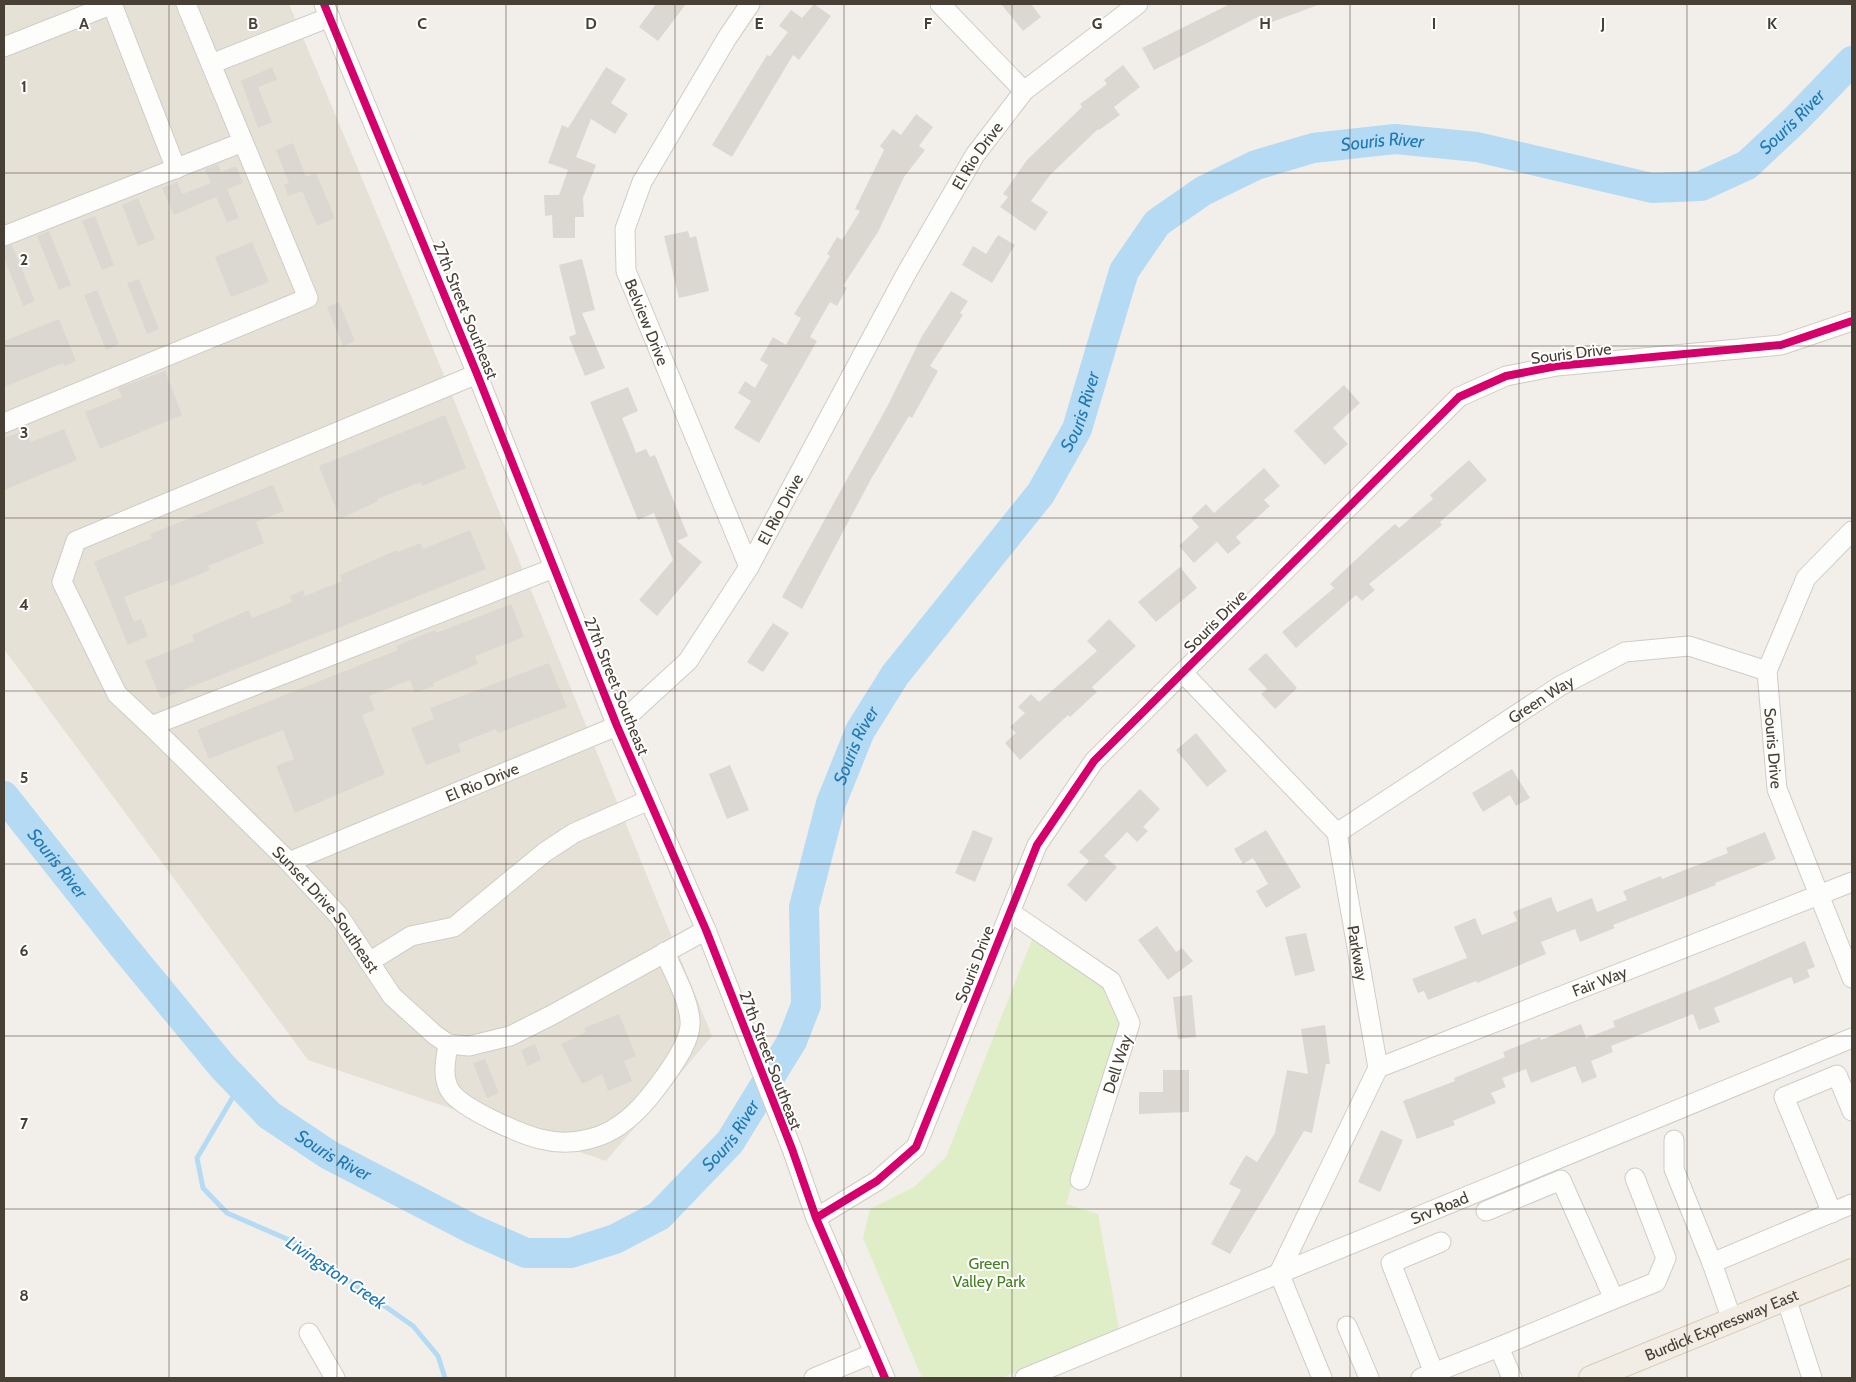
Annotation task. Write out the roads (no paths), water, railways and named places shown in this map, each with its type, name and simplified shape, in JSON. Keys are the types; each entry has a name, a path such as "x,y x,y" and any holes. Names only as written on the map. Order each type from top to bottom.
{"main road":[{"name":"Burdick Expressway East","path":"1591,1378 1852,1271"}],"street":[{"path":"4,47 112,4 176,169"},
{"path":"4,423 308,298 186,4"},
{"name":"Belview Drive","path":"749,567 626,271 625,229 642,182 750,4"},
{"path":"940,4 1024,91"},
{"name":"El Rio Drive","path":"289,862 617,726 688,661 749,567 907,272 975,155 1024,91 1138,4"},
{"path":"211,64 327,11"},
{"name":"27th Street Southeast","path":"327,11 477,374 617,726 706,930 792,1149 816,1218 885,1378"},
{"path":"4,236 243,142"},
{"name":"Souris Drive","path":"816,1218 877,1181 916,1146 1037,845 1094,761 1458,397 1506,376 1557,366 1781,345 1852,320"},
{"name":"Sunset Drive Southeast","path":"448,1044 435,1035 392,996 339,916 289,862 117,694 62,582 76,541 477,374"},
{"name":"Souris Drive","path":"1852,532 1806,578 1768,671 1777,789 1852,978"},
{"path":"150,726 554,568"},
{"name":"Green Way","path":"1337,833 1560,686 1625,652 1689,646 1768,671"},
{"path":"1183,673 1337,833"},
{"path":"369,962 411,936 454,927 545,852 574,833 649,800"},
{"name":"Parkway","path":"1337,833 1378,1068"},
{"name":"Fair Way","path":"1378,1068 1852,882"},
{"name":"Dell Way","path":"1010,912 1112,981 1130,1023 1080,1180"},
{"path":"665,952 687,1007 690,1022 685,1042 673,1065 636,1112 617,1127 590,1139 569,1142 541,1140 511,1129 464,1104 450,1091 444,1071 448,1044 469,1046 510,1036 665,952 706,930"},
{"name":"Srv Road","path":"1025,1378 1852,1038"},
{"path":"1322,1378 1279,1273 1378,1068"},
{"path":"1832,1213 1784,1097 1837,1075 1852,1111"},
{"path":"1674,1140 1674,1169 1712,1263 1732,1320"},
{"path":"1441,1242 1391,1263 1428,1376 1656,1282 1666,1258 1635,1178"},
{"path":"1486,1211 1561,1180 1614,1300"},
{"path":"1712,1263 1852,1204"},
{"path":"1786,1298 1812,1378"},
{"path":"1347,1326 1369,1378"},
{"path":"309,1333 335,1378"},
{"path":"1499,1347 1512,1378"},
{"path":"814,1378 874,1353"}],"waterway":[{"name":"Souris River","path":"4,796 123,946 222,1066 269,1115 329,1155 472,1229 526,1253 571,1253 615,1239 659,1216 730,1142 792,1041 806,1005 804,907 831,803 860,731 895,675 1041,493 1077,429 1124,271 1157,223 1203,191 1256,165 1313,148 1395,139 1477,147 1652,188 1701,186 1747,165 1796,119 1852,61"},
{"name":"Livingston Creek","path":"240,1085 197,1158 203,1188 227,1213 294,1242 413,1326 438,1356 445,1378"}],"park label":[{"name":"Green Valley Park","path":"989,1272"}]}
